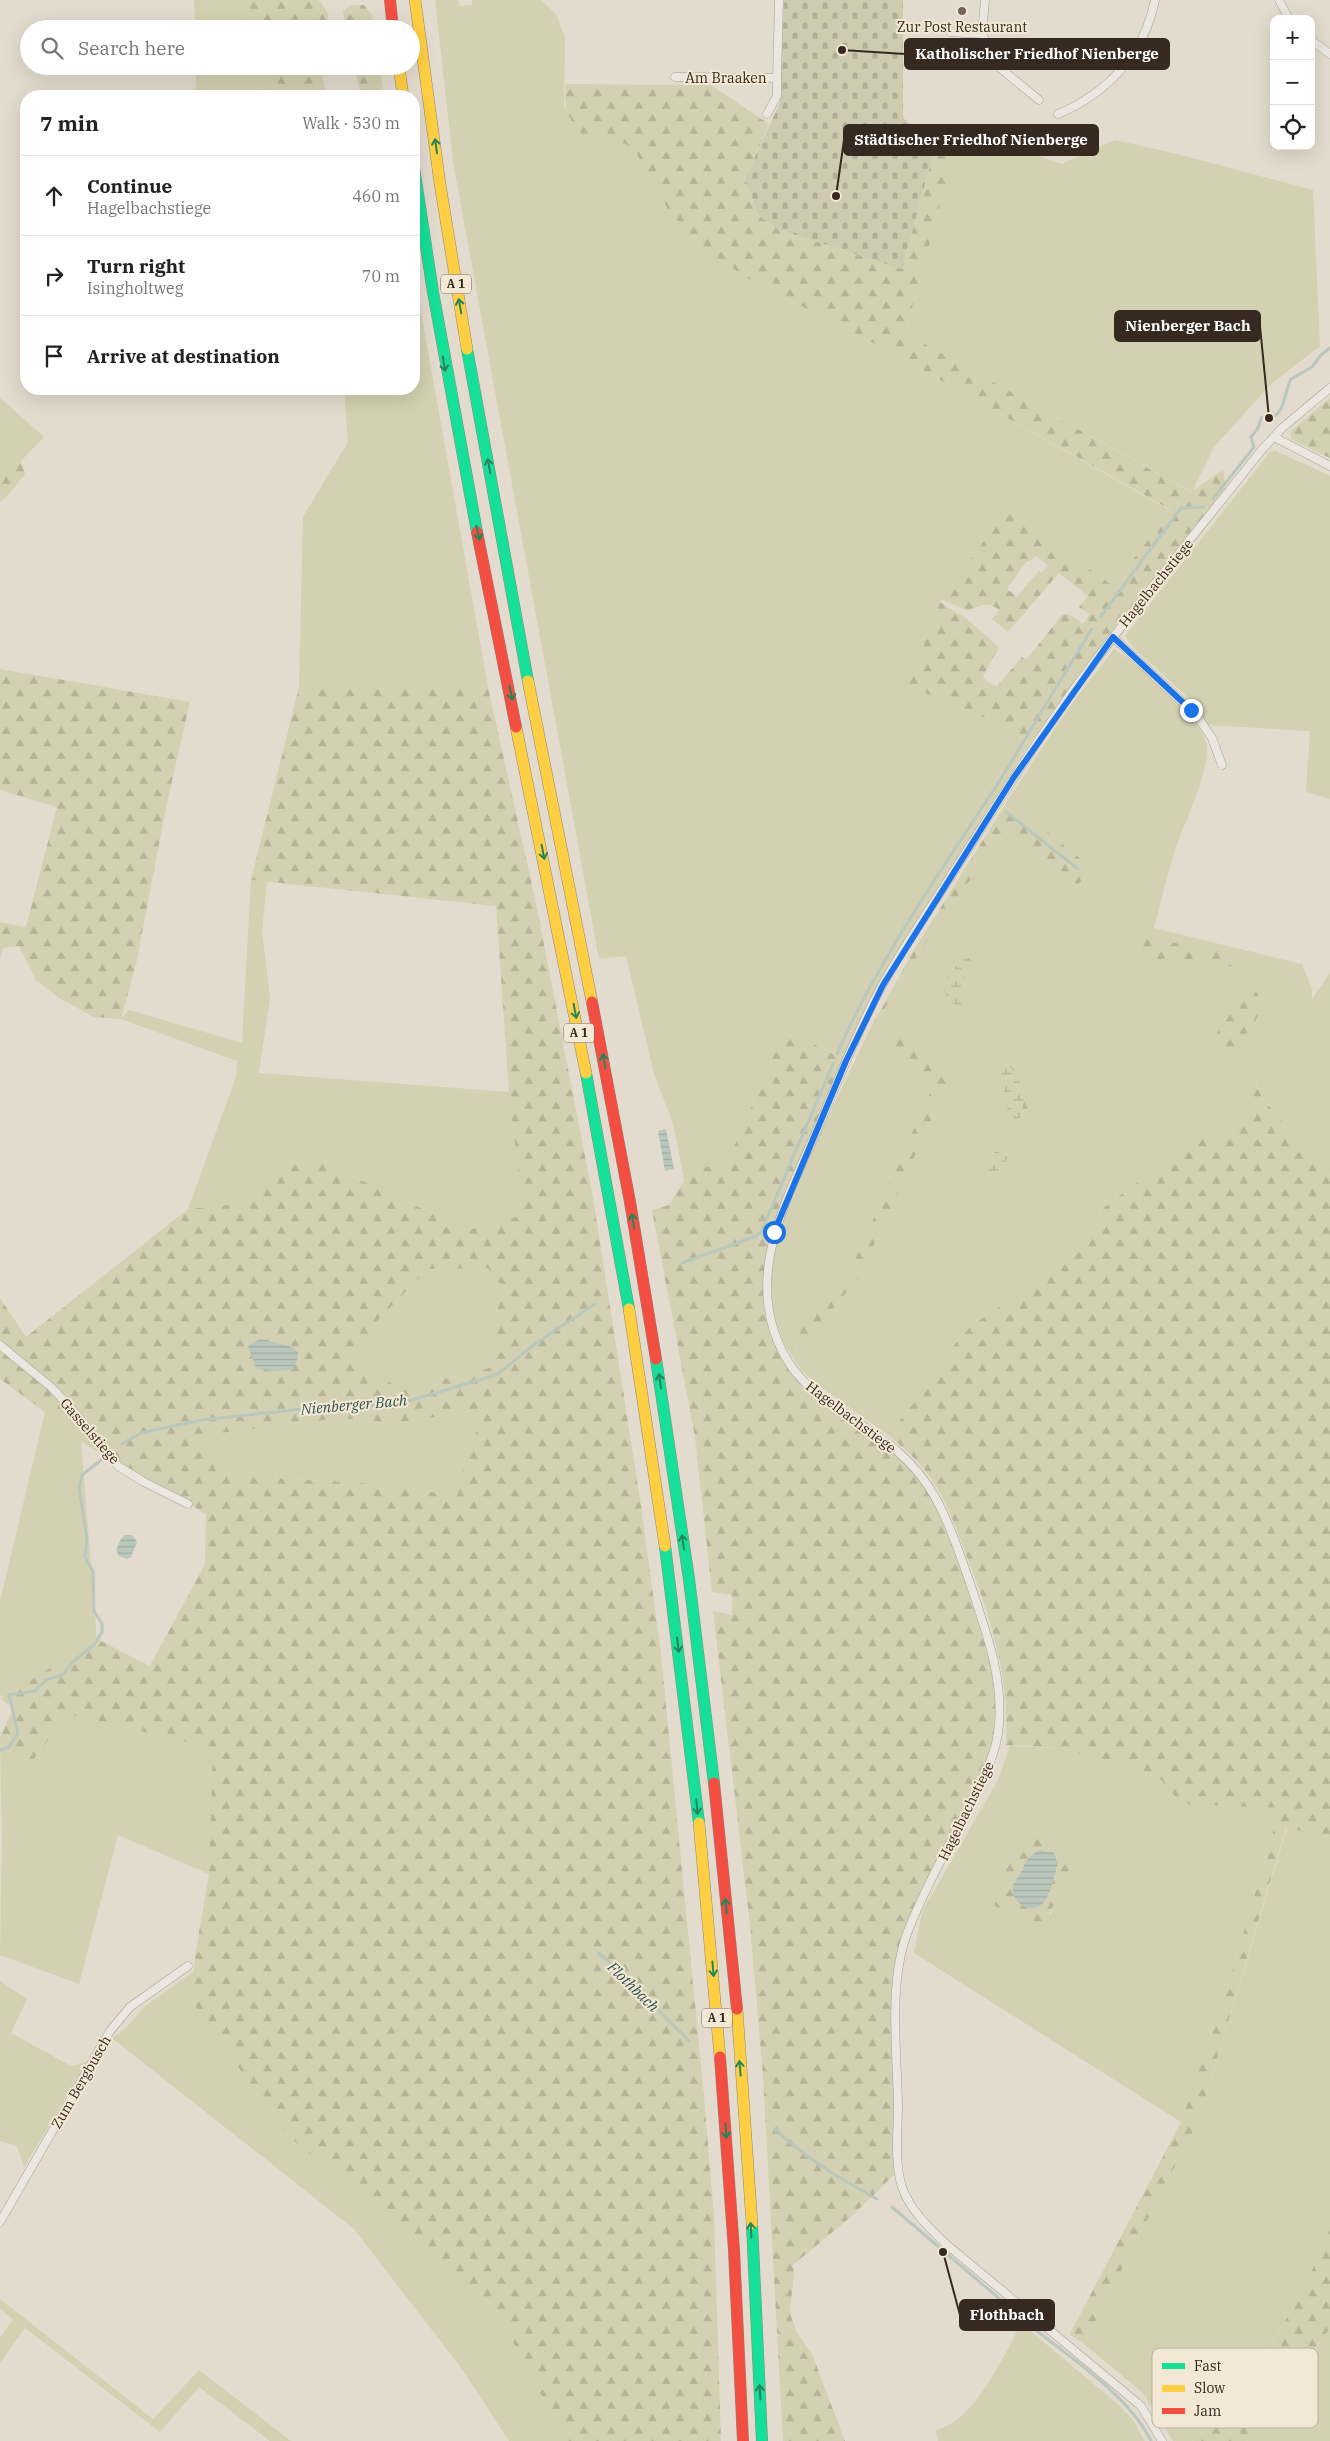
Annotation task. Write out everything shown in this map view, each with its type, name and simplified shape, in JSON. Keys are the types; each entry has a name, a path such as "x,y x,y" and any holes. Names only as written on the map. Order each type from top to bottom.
{"highway":[{"path":"390,0 393,20"},
{"name":"A 1","path":"415,0 418,20"},
{"name":"A 1","path":"420,36 449,242 506,566 626,1178 670,1447 713,1776 737,2026 754,2269 762,2441"},
{"path":"400,75 402,90"},
{"name":"A 1","path":"420,207 447,380 553,899 603,1160 639,1371 670,1583 696,1797 717,2016 731,2201 742,2441"}],"street":[{"name":"Am Braaken","path":"767,114 777,96 779,0"},
{"path":"985,0 982,34 1000,68 1040,100"},
{"path":"1058,114 1078,106 1096,93 1132,58 1151,21 1156,0"},
{"path":"1280,0 1287,15"},
{"path":"950,32 982,34"},
{"path":"1315,43 1330,54"},
{"name":"Am Braaken","path":"675,77 777,78"},
{"name":"Hagelbachstiege","path":"1152,2424 1141,2406 946,2244 917,2214 903,2191 898,2156 896,2009 899,1961 903,1944 917,1910 991,1761 999,1726 996,1669 959,1553 936,1499 915,1469 903,1456 815,1391 797,1375 778,1343 769,1311 766,1290 769,1250 774,1232 846,1061 883,985 1014,777 1113,637 1274,437 1330,388"},
{"path":"1274,437 1330,466"},
{"path":"1113,637 1197,716 1212,738 1222,765"},
{"name":"Gasselstiege","path":"0,1345 58,1394 118,1466 144,1482 188,1504"},
{"name":"Zum Bergbusch","path":"0,2222 110,2031 130,2007 188,1966"},
{"name":"Hagelbachstiege","path":"1154,2428 1162,2441"}],"green space":[{"path":"194,0 240,0 244,20 195,20"},
{"path":"240,0 319,0 328,13 328,20 244,20"},
{"path":"435,0 458,0 459,6 472,5 472,0 541,0 556,14 565,37 564,105 587,139 609,136 633,148 670,213 705,250 749,279 883,348 1171,511 1113,587 1007,510 941,599 906,685 1016,731 1026,749 891,965 843,1059 818,1046 783,1033 728,1161 683,1173 673,1123 654,1074 626,956 599,959 453,162"},
{"path":"784,0 903,0 903,118 936,142 902,269 778,229 758,215 745,178 780,103"},
{"path":"351,5 364,5 372,15 373,20 344,20 343,11"},
{"path":"196,75 256,75 259,90 196,90"},
{"path":"256,75 322,75 325,90 259,90"},
{"path":"356,75 380,75 383,90 360,90"},
{"path":"566,84 711,85 769,124 745,178 758,215 778,229 902,269 936,142 956,146 905,333 1191,492 1223,470 1226,489 1114,628 1026,749 1016,731 906,685 940,602 966,618 999,647 983,676 986,681 997,686 1022,657 1026,660 1062,615 1069,614 1083,624 1090,614 1079,607 1088,596 1059,573 1008,632 992,619 999,610 995,607 984,605 968,611 941,599 1007,510 1113,586 1171,510 883,348 749,279 705,250 670,213 633,148 609,136 586,139 568,114 565,102","holes":["1036,556 1048,565 1042,573 1039,571 1036,574 1017,597 1007,589 1026,562"]},
{"path":"975,134 1062,164 1115,140 1177,154 1313,190 1320,346 1271,384 1214,447 1192,492 905,333 956,146"},
{"path":"420,307 488,687 445,684 299,687 303,517 348,442 344,395 420,395"},
{"path":"0,398 44,437 21,461 0,475"},
{"path":"1330,398 1330,458 1292,440 1290,432"},
{"path":"1276,451 1330,476 1330,799 1306,792 1310,731 1208,725 1195,704 1134,648 1125,636 1270,452"},
{"path":"21,461 25,474 6,498 0,502 0,475"},
{"path":"1114,649 1166,691 1193,719 1202,732 1206,742 1207,754 1205,768 1171,863 1154,928 1302,964 1312,989 1312,999 1330,973 1330,1176 1263,1099 1256,1082 1248,1098 1247,1120 1215,1145 1203,1131 1101,1210 1085,1248 975,1323 959,1338 921,1394 888,1435 821,1387 801,1370 782,1340 770,1302 772,1247 801,1173 872,1025 892,998 920,951 1006,832 1078,885 1091,867 1008,800 1067,710","holes":["893,1033 948,1083 860,1276 797,1350 791,1339 849,1273 935,1082 885,1045"]},
{"path":"0,669 190,702 167,803 136,964 121,1019 94,1017 59,998 36,980 19,946 3,948 0,958 0,922 26,927 57,807 0,790"},
{"path":"445,684 488,687 536,903 593,1198 640,1499 661,1654 714,2217 721,2441 566,2441 494,2307 286,2134 191,2000 195,1956 209,1874 213,1748 67,1714 31,1763 0,1745 0,1737 14,1707 0,1699 97,1639 150,1666 205,1564 206,1514 81,1442 45,1412 0,1379 0,1298 26,1337 188,1209 238,1204 283,1165 322,1162 468,1230 523,1215 509,1092 496,906 251,880 299,687","holes":["488,1268 501,1286 489,1368 404,1389 353,1365 374,1324 428,1269","485,1410 466,1457 457,1496 379,1484 217,1475 203,1435 343,1418 386,1424"]},
{"path":"1008,800 1091,867 1078,885 1006,832 920,951 892,998 872,1025 914,950"},
{"path":"251,880 267,881 262,931 270,997 259,1073 509,1092 524,1215 468,1230 322,1162 283,1165 238,1204 188,1209 236,1077 237,1061 121,1019 129,1010 242,1043"},
{"path":"1148,938 1240,955 1239,967 1148,961 1139,953 1141,941"},
{"path":"967,957 971,960 971,964 961,987 966,1007 961,1010 947,997 942,985 961,960"},
{"path":"1251,984 1258,994 1259,1013 1249,1031 1227,1056 1208,1046"},
{"path":"783,1033 818,1046 846,1061 774,1232 769,1311 797,1375 874,1433 926,1484 959,1553 996,1669 995,1747 917,1910 897,1978 899,2170 853,2215 793,2265 790,2313 796,2331 812,2354 845,2441 783,2441 763,2076 750,1925 713,1611 732,1615 732,1595 712,1592 695,1437 652,1210 669,1205 684,1181 683,1173 728,1161"},
{"path":"893,1033 949,1072 948,1083 860,1276 798,1350 790,1339 849,1273 935,1082 885,1045"},
{"path":"1008,1063 1025,1092 1021,1117 1014,1124 1010,1122 1000,1072 1003,1064"},
{"path":"1010,1066 1018,1066 1024,1074 1020,1082"},
{"path":"1255,1081 1263,1099 1330,1176 1330,1836 1286,1828 1199,2119 1084,2344 1070,2334 1181,2122 1233,1969 1280,1808 1181,1804 1158,1776 1062,1748 1006,1745 1005,1696 997,1649 984,1603 957,1530 942,1496 927,1473 909,1453 888,1435 921,1394 959,1338 975,1323 1085,1248 1101,1210 1203,1131 1215,1145 1247,1120 1248,1098"},
{"path":"1025,1095 1031,1097 1030,1111 1026,1117 1021,1117"},
{"path":"1007,1144 1010,1153 1003,1167 991,1177 986,1174 993,1155 1002,1145"},
{"path":"488,1268 501,1286 489,1368 404,1389 352,1365 374,1324 428,1269"},
{"path":"485,1410 466,1457 457,1496 379,1484 217,1475 202,1434 343,1418 386,1424"},
{"path":"45,1412 81,1442 97,1639 4,1697 0,1695 0,1601"},
{"path":"67,1714 214,1748 209,1874 118,1835 79,1984 0,1955 2,1838 0,1745 31,1763"},
{"path":"1010,1746 1062,1748 1158,1776 1181,1804 1280,1808 1233,1969 1181,2122 914,1953 922,1912 998,1780","holes":["1076,1851 1051,1914 994,1905 1011,1860"]},
{"path":"1287,1828 1330,1836 1330,2228 1318,2257 1290,2312 1268,2348 1152,2348 1152,2408 1142,2392 1084,2344 1199,2119"},
{"path":"1035,1837 1076,1851 1058,1898 1042,1924 1033,1924 993,1905 1008,1866 1026,1842","holes":["1057,1857 1057,1869 1048,1895 1016,1899 1014,1886 1023,1865"]},
{"path":"194,1971 191,2000 286,2134 494,2307 566,2441 509,2441 462,2369 354,2229 112,2038 124,2030 144,2007"},
{"path":"0,1981 27,1999 11,2033 71,2066 87,2062 24,2167 17,2146 0,2141"},
{"path":"1330,2228 1330,2326 1324,2338 1315,2348 1268,2348 1305,2285"},
{"path":"0,2299 153,2419 199,2370 291,2441 270,2441 199,2387 160,2432 25,2328 0,2363 0,2338 13,2319 0,2309"},
{"path":"1021,2323 1120,2406 1133,2420 1145,2441 938,2441 936,2430 950,2424 963,2414 987,2386"},
{"path":"1330,2326 1330,2441 1247,2441 1258,2428 1318,2428 1318,2348 1316,2348"},
{"path":"1165,2428 1207,2428 1200,2436 1192,2441 1173,2441"},
{"path":"1207,2428 1257,2428 1247,2441 1192,2441"}],"shaded area":[{"path":"666,1129 674,1169 665,1171 658,1131"},
{"path":"260,1339 289,1346 298,1351 298,1358 292,1370 272,1371 256,1368 248,1346"},
{"path":"125,1535 132,1535 137,1542 131,1557 127,1559 119,1556 116,1550"},
{"path":"1040,1850 1054,1853 1058,1863 1046,1899 1039,1906 1029,1908 1016,1900 1013,1887 1028,1859"}],"waterway":[{"name":"Nienberger Bach","path":"1213,499 1254,447 1251,437 1258,428 1261,418 1273,417 1280,410 1291,379 1312,367 1321,355 1330,348"},
{"name":"Nienberger Bach","path":"1101,616 1181,508 1204,507"},
{"name":"Nienberger Bach","path":"837,1054 889,953 1004,774 1092,629"},
{"path":"1006,812 1078,869"},
{"name":"Nienberger Bach","path":"682,1263 756,1236 761,1232 833,1064"},
{"name":"Nienberger Bach","path":"122,1444 141,1433 201,1420 340,1405 390,1405 406,1402 498,1374 536,1343 595,1304"},
{"name":"Nienberger Bach","path":"0,1750 9,1747 18,1733 9,1695 35,1691 46,1680 62,1675 74,1661 94,1645 102,1632 102,1624 94,1611 93,1571 85,1557 87,1539 79,1487 82,1475 101,1460"},
{"name":"Flothbach","path":"599,1953 623,1974 689,2041"},
{"name":"Flothbach","path":"775,2129 810,2158 877,2199"},
{"name":"Flothbach","path":"892,2207 1022,2318"},
{"name":"Flothbach","path":"1028,2324 1113,2392 1141,2424 1151,2441"}],"traffic: fast":[{"path":"420,207 433,292 477,532"},
{"path":"467,349 528,681"},
{"path":"586,1073 629,1309"},
{"path":"656,1359 689,1579 714,1783"},
{"path":"665,1546 699,1823"},
{"path":"752,2224 762,2441"}],"traffic: slow":[{"path":"415,0 418,20"},
{"path":"420,37 440,184 467,349"},
{"path":"400,75 402,90"},
{"path":"528,681 592,1002"},
{"path":"516,727 586,1073"},
{"path":"629,1309 665,1546"},
{"path":"699,1823 720,2057"},
{"path":"737,2009 752,2224"}],"traffic: jam":[{"path":"390,0 392,20"},
{"path":"477,532 516,727"},
{"path":"592,1002 630,1202 656,1359"},
{"path":"714,1783 737,2009"},
{"path":"720,2057 734,2250 743,2441"}],"place":[{"name":"Zur Post Restaurant","path":"962,11"},
{"name":"Katholischer Friedhof Nienberge","path":"842,50"},
{"name":"Städtischer Friedhof Nienberge","path":"836,196"},
{"name":"Nienberger Bach","path":"1269,418"},
{"name":"Flothbach","path":"943,2252"}],"route":[{"path":"774,1232 846,1061 883,985 910,939 1014,777 1066,700 1113,637 1191,710"}]}
